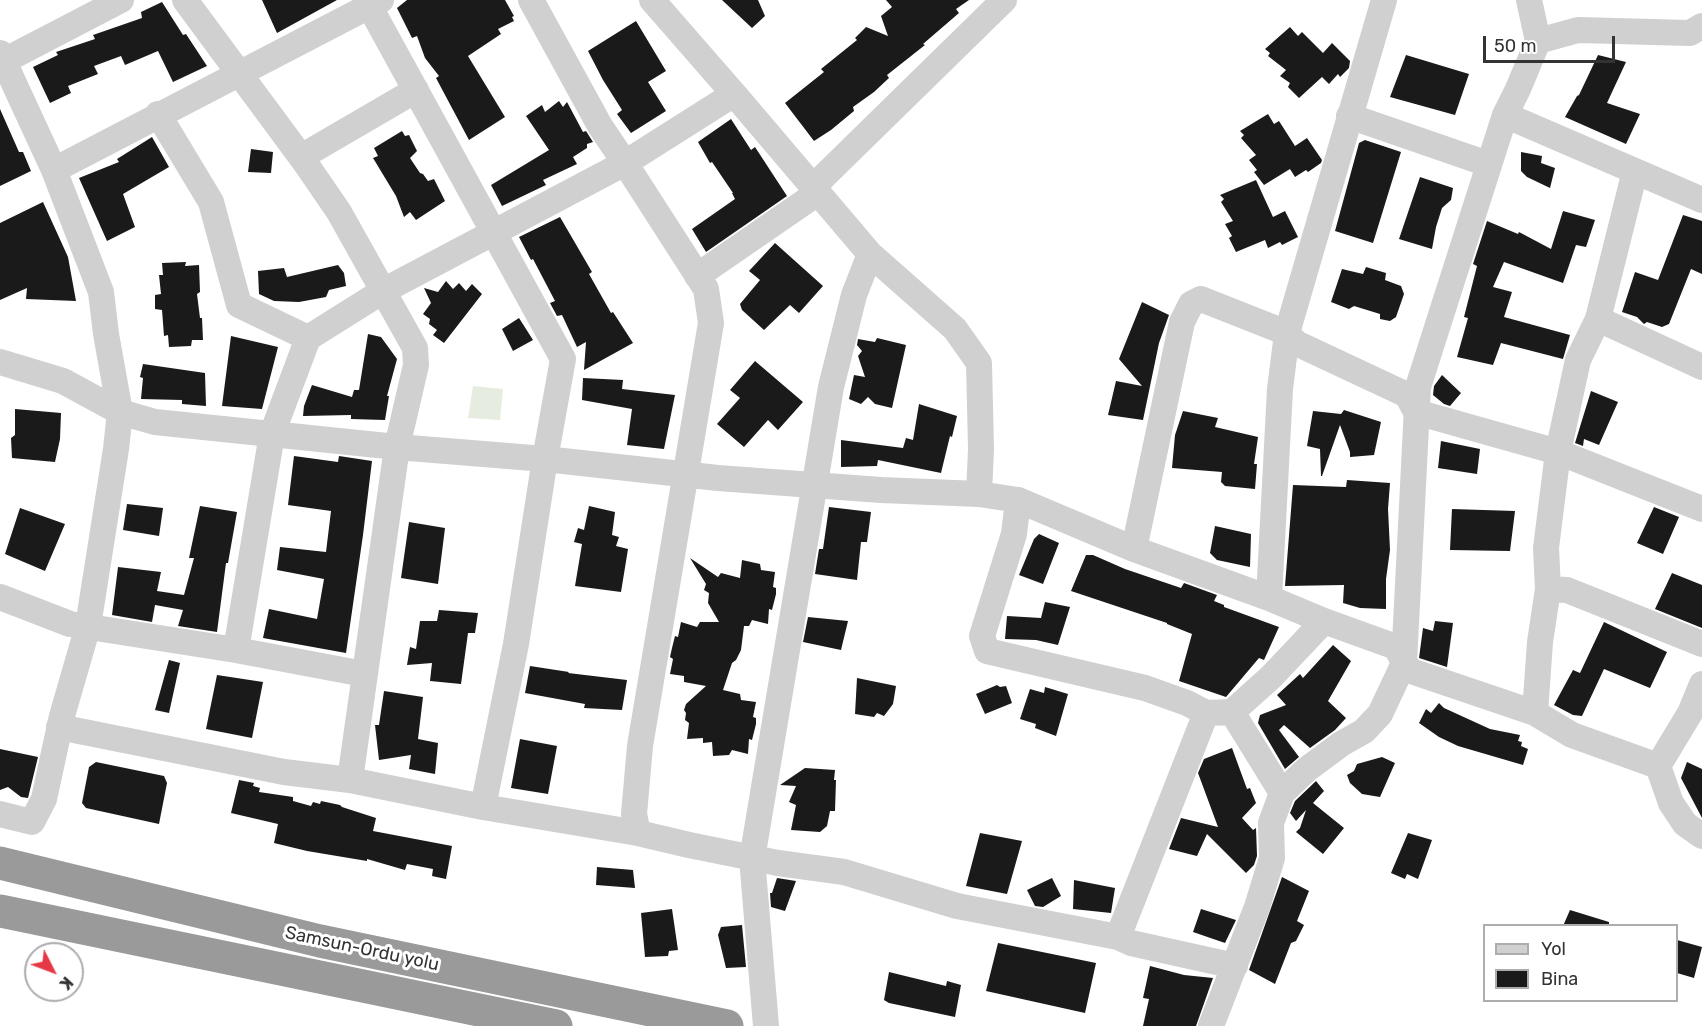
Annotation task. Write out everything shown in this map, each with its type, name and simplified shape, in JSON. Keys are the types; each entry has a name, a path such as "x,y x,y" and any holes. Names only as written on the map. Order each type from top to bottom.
{"highway":[{"name":"Samsun-Ordu yolu","path":"0,863 320,941 727,1026"},
{"name":"Samsun-Ordu yolu","path":"0,911 556,1026"}],"street":[{"path":"0,814 32,822 44,799 59,727 88,626 120,412 101,292 54,170 1,60 121,0"},
{"path":"184,0 339,212 415,348 416,365 406,402 398,447 350,780"},
{"path":"531,0 600,126 706,290 711,323 640,746 634,814 638,833"},
{"path":"652,0 817,189 870,254 955,329 979,363 981,449 979,494"},
{"path":"697,276 817,189 1004,0"},
{"path":"1269,598 1280,389 1287,333 1384,0"},
{"path":"1211,1026 1257,907 1272,858 1271,823 1282,793 1306,770 1341,744 1364,731 1380,714 1404,663 1418,387 1504,115 1518,89 1538,41 1529,0"},
{"path":"54,170 158,114 376,3 416,90 563,359 516,644 483,807"},
{"path":"1538,41 1578,30 1690,33 1702,26"},
{"path":"301,157 416,90"},
{"path":"236,650 272,434 308,338 382,291 625,163 734,94"},
{"path":"158,114 211,202 239,305 308,338"},
{"path":"1504,115 1702,200"},
{"path":"1349,116 1488,164"},
{"path":"1535,714 1540,642 1548,589 1546,548 1558,452 1578,360 1598,319 1635,171"},
{"path":"766,1026 752,858 831,387 854,295 870,254"},
{"path":"1134,549 1182,322 1191,304 1202,300 1287,333 1296,343 1407,395 1416,412 1558,452 1702,509"},
{"path":"1598,319 1702,367"},
{"path":"0,362 63,381 120,412 155,422 398,447 545,459 684,475 979,494 1018,500 1134,549 1396,647 1411,671 1535,714 1572,735 1658,766"},
{"path":"1018,500 1014,534 982,636 987,651 1145,688 1187,703 1206,713 1232,712 1271,677 1324,621"},
{"path":"1548,589 1567,590 1702,644"},
{"path":"0,597 70,624 236,650 364,674"},
{"path":"1658,766 1690,713 1702,684"},
{"path":"1232,712 1282,793"},
{"path":"1118,937 1206,713"},
{"path":"59,727 284,772 350,780 483,807 638,833 752,858 844,872 957,906 1118,937 1131,943 1235,966"},
{"path":"1658,766 1671,803 1685,824 1702,836"}],"shaded area":[{"path":"473,386 503,389 500,420 468,418"}],"building":[{"path":"262,0 337,0 277,33"},
{"path":"407,0 505,0 514,16 512,17 514,21 498,29 501,34 468,56 505,117 469,140 436,78 439,76 425,58 417,36 412,38 397,8"},
{"path":"722,0 758,0 765,16 752,28"},
{"path":"886,0 969,0 956,9 959,13 923,44 925,45 887,75 889,78 874,92 853,107 854,111 814,141 785,103 824,72 821,69 857,40 855,38 866,27 888,36 881,16 892,7"},
{"path":"162,2 183,35 186,34 207,66 173,82 158,51 125,65 121,56 94,66 98,74 68,86 71,93 50,103 33,67 58,55 56,52 95,39 93,35 142,18 141,12"},
{"path":"636,21 666,71 648,82 666,111 631,133 617,114 622,110 588,51"},
{"path":"1290,27 1298,36 1302,32 1323,53 1332,43 1350,61 1349,68 1340,77 1338,74 1329,84 1322,77 1299,98 1288,87 1290,83 1280,76 1286,70 1268,56 1270,53 1265,49"},
{"path":"1406,55 1469,74 1455,115 1390,97"},
{"path":"1598,55 1626,62 1607,103 1640,114 1626,144 1565,117 1579,95"},
{"path":"559,101 563,107 567,102 583,132 586,131 593,142 587,144 587,148 573,157 577,164 543,180 546,185 502,206 491,185 549,150 526,116 542,105 545,112"},
{"path":"0,109 19,152 23,152 31,171 0,186"},
{"path":"1268,114 1274,124 1279,121 1295,146 1307,138 1322,160 1321,163 1295,177 1290,169 1264,185 1254,172 1257,170 1249,160 1256,155 1241,138 1244,135 1240,131"},
{"path":"731,119 751,150 755,147 787,196 706,252 692,229 735,199 698,142"},
{"path":"402,131 405,136 409,135 417,151 410,158 428,181 434,179 445,201 416,220 410,212 404,217 396,196 373,158 378,156 374,148"},
{"path":"152,137 169,167 123,194 135,227 107,241 79,178 119,162 117,159"},
{"path":"1365,140 1401,152 1373,243 1335,231 1359,143"},
{"path":"251,149 273,152 271,173 248,172"},
{"path":"1521,152 1542,156 1541,163 1555,168 1550,188 1527,177 1521,171"},
{"path":"1420,177 1453,188 1451,200 1442,208 1432,249 1399,239"},
{"path":"1256,180 1273,217 1285,211 1298,237 1282,245 1280,242 1268,248 1265,240 1236,252 1229,238 1232,236 1225,224 1233,221 1221,202 1224,199 1220,195"},
{"path":"43,202 68,257 76,301 26,299 27,288 0,300 0,223"},
{"path":"1563,211 1595,220 1586,247 1576,245 1563,283 1504,262 1493,287 1512,292 1504,317 1570,335 1563,359 1501,343 1493,365 1457,357 1468,318 1464,317 1477,266 1473,264 1487,221 1518,234 1519,232 1551,249"},
{"path":"1683,215 1702,221 1702,274 1691,269 1669,324 1662,327 1647,322 1644,324 1637,317 1622,312 1635,272 1658,280"},
{"path":"560,217 592,272 589,274 611,313 613,312 633,343 584,370 586,342 577,347 562,315 557,316 550,303 555,301 519,237"},
{"path":"775,243 823,286 799,313 790,305 764,330 742,310 740,304 760,280 749,271"},
{"path":"186,262 185,266 199,265 200,292 197,294 200,318 202,318 203,340 192,340 191,346 169,347 168,335 164,336 162,310 155,309 155,295 161,294 159,275 163,275 162,263"},
{"path":"338,265 344,273 346,286 329,290 326,297 299,302 274,301 259,294 258,271 284,268 287,277"},
{"path":"1366,267 1386,273 1385,280 1401,286 1404,294 1396,317 1390,321 1380,319 1380,314 1354,306 1349,309 1331,302 1342,269 1363,274"},
{"path":"446,281 453,289 459,283 466,291 472,284 482,294 444,343 433,335 437,330 429,324 430,319 423,314 431,303 424,288 438,292"},
{"path":"1142,302 1169,315 1159,343 1143,420 1108,415 1116,381 1142,386 1119,359"},
{"path":"519,318 533,340 513,351 502,329"},
{"path":"368,334 381,337 397,359 387,396 389,396 385,420 351,419 351,415 303,416 304,406 312,385 352,397 354,390 359,390"},
{"path":"231,336 278,347 262,409 222,406"},
{"path":"877,338 906,345 892,408 875,404 868,397 861,404 849,399 854,375 865,377 858,356 862,351 857,345 858,339 875,342"},
{"path":"755,361 803,402 778,430 768,420 744,447 717,424 740,398 730,390"},
{"path":"143,364 205,373 206,406 182,404 182,400 141,399 143,378 140,377"},
{"path":"1442,375 1461,393 1450,406 1433,395 1434,386"},
{"path":"583,378 623,380 622,389 675,395 664,449 627,445 632,409 582,400"},
{"path":"1591,391 1618,402 1599,445 1584,439 1583,446 1575,443"},
{"path":"919,404 957,416 941,473 878,460 877,466 841,467 841,440 903,448 906,438 913,440"},
{"path":"15,409 61,413 60,439 55,462 12,458 11,438 15,435"},
{"path":"1344,410 1381,422 1374,455 1350,457 1340,425 1321,476 1320,449 1307,446 1313,411 1341,414"},
{"path":"1183,411 1218,418 1215,427 1258,437 1254,464 1257,464 1255,489 1225,486 1221,482 1222,472 1172,468 1175,435"},
{"path":"1441,441 1480,449 1477,474 1438,468"},
{"path":"294,456 338,462 339,456 372,461 346,653 263,638 269,609 317,619 324,579 277,570 280,547 326,552 331,511 288,505"},
{"path":"1347,480 1390,483 1388,509 1390,550 1386,579 1386,609 1360,608 1343,603 1344,585 1285,586 1293,485 1346,487"},
{"path":"127,504 163,508 159,536 123,530"},
{"path":"200,506 237,512 228,563 226,563 217,632 178,626 183,610 155,605 152,622 112,615 118,567 161,572 157,591 184,595 194,558 189,558"},
{"path":"589,506 615,512 612,535 619,537 616,546 628,549 621,592 575,586 582,544 574,542 578,528 584,530"},
{"path":"829,507 871,512 867,542 861,542 857,580 815,574 819,549 823,549"},
{"path":"1654,507 1679,517 1663,554 1637,543"},
{"path":"20,508 65,524 45,571 5,554"},
{"path":"1452,509 1515,511 1510,551 1450,550"},
{"path":"409,522 445,528 438,584 401,578"},
{"path":"1215,526 1251,534 1250,567 1217,560 1210,553"},
{"path":"1039,534 1059,543 1043,584 1019,575 1034,539"},
{"path":"1086,555 1093,555 1125,569 1181,588 1184,583 1217,595 1214,601 1224,607 1279,627 1264,660 1259,658 1226,697 1179,681 1192,634 1167,623 1071,591"},
{"path":"690,558 718,577 721,573 740,578 742,560 760,564 761,570 775,572 773,587 776,588 776,594 772,610 769,609 768,624 752,620 749,626 744,626 741,650 732,663 723,690 740,694 741,700 756,702 753,717 756,718 756,724 752,740 749,739 748,754 732,750 729,755 713,756 712,742 703,743 703,738 687,739 689,723 685,720 686,704 706,686 684,682 684,676 670,674 673,659 670,657 675,636 678,637 681,622 697,627 700,622 719,622 708,603 709,593 704,590 706,584"},
{"path":"1672,573 1702,585 1702,628 1655,609"},
{"path":"1045,602 1070,607 1058,645 1036,640 1005,639 1007,616 1041,618"},
{"path":"439,610 478,613 475,633 468,633 461,684 430,681 432,663 407,665 410,647 416,649 420,621 437,621"},
{"path":"808,617 848,621 841,650 803,642"},
{"path":"1435,621 1453,623 1447,667 1419,658 1423,628 1433,631"},
{"path":"1604,622 1667,652 1650,688 1604,669 1582,716 1573,715 1554,705 1573,670 1580,673"},
{"path":"1333,645 1351,661 1328,701 1346,718 1335,730 1310,748 1284,725 1279,730 1299,757 1285,769 1258,723 1260,715 1286,705 1277,695 1300,674 1303,678"},
{"path":"169,660 180,663 169,713 155,710"},
{"path":"530,666 627,680 622,710 584,708 585,704 525,693"},
{"path":"217,675 263,682 252,738 206,729"},
{"path":"857,678 896,686 893,704 884,716 877,713 874,717 855,714"},
{"path":"997,685 1006,686 1012,703 985,714 976,694"},
{"path":"1045,687 1068,694 1056,736 1035,728 1036,724 1020,719 1030,689 1044,693"},
{"path":"384,691 423,697 418,739 438,743 435,774 409,769 411,755 379,760 375,725 379,725"},
{"path":"1439,703 1444,708 1490,729 1520,735 1518,741 1522,742 1521,746 1528,749 1523,765 1458,746 1439,737 1419,723 1426,709 1431,713"},
{"path":"520,739 557,746 548,794 511,788"},
{"path":"1232,748 1247,789 1250,788 1256,803 1242,818 1253,830 1256,828 1257,856 1254,865 1246,873 1207,834 1197,856 1169,849 1181,818 1218,827 1198,773 1204,759"},
{"path":"0,749 38,757 28,798 21,797 8,787 0,790"},
{"path":"1382,757 1395,763 1380,797 1362,794 1350,783 1347,775 1354,771 1357,764"},
{"path":"96,762 164,776 167,783 159,824 86,808 82,803 89,767"},
{"path":"1687,762 1702,769 1702,818 1681,778"},
{"path":"805,768 835,770 835,811 830,811 827,826 820,832 791,830 796,805 789,802 796,786 780,785"},
{"path":"239,780 254,783 253,786 260,788 259,792 293,797 293,801 311,806 313,802 320,804 321,801 340,805 376,818 373,831 452,846 446,879 432,876 433,869 407,864 405,870 367,859 367,861 307,851 274,843 278,824 231,813"},
{"path":"1316,781 1324,791 1313,803 1344,828 1323,854 1296,832 1300,828 1306,810 1296,821 1290,813 1295,801"},
{"path":"980,833 1022,841 1007,894 966,886"},
{"path":"1408,833 1432,840 1418,879 1407,874 1405,879 1391,873"},
{"path":"597,867 633,870 635,888 596,885"},
{"path":"1282,877 1309,891 1297,921 1304,925 1296,941 1291,943 1275,984 1249,970"},
{"path":"777,878 796,881 785,911 771,907 770,893 772,893"},
{"path":"1052,878 1061,896 1043,907 1035,906 1027,890"},
{"path":"1074,880 1115,888 1111,913 1073,909"},
{"path":"672,909 678,950 669,951 668,956 645,957 641,913"},
{"path":"1201,909 1236,920 1225,943 1193,932"},
{"path":"1570,910 1609,922 1609,924 1564,924"},
{"path":"742,925 746,967 726,968 718,935 721,927"},
{"path":"1678,940 1702,947 1694,978 1678,973"},
{"path":"998,943 1096,963 1085,1013 986,991"},
{"path":"1150,966 1184,975 1213,978 1196,1026 1143,1026 1149,999 1143,998"},
{"path":"889,972 946,986 947,981 961,985 955,1017 884,1000"}]}
